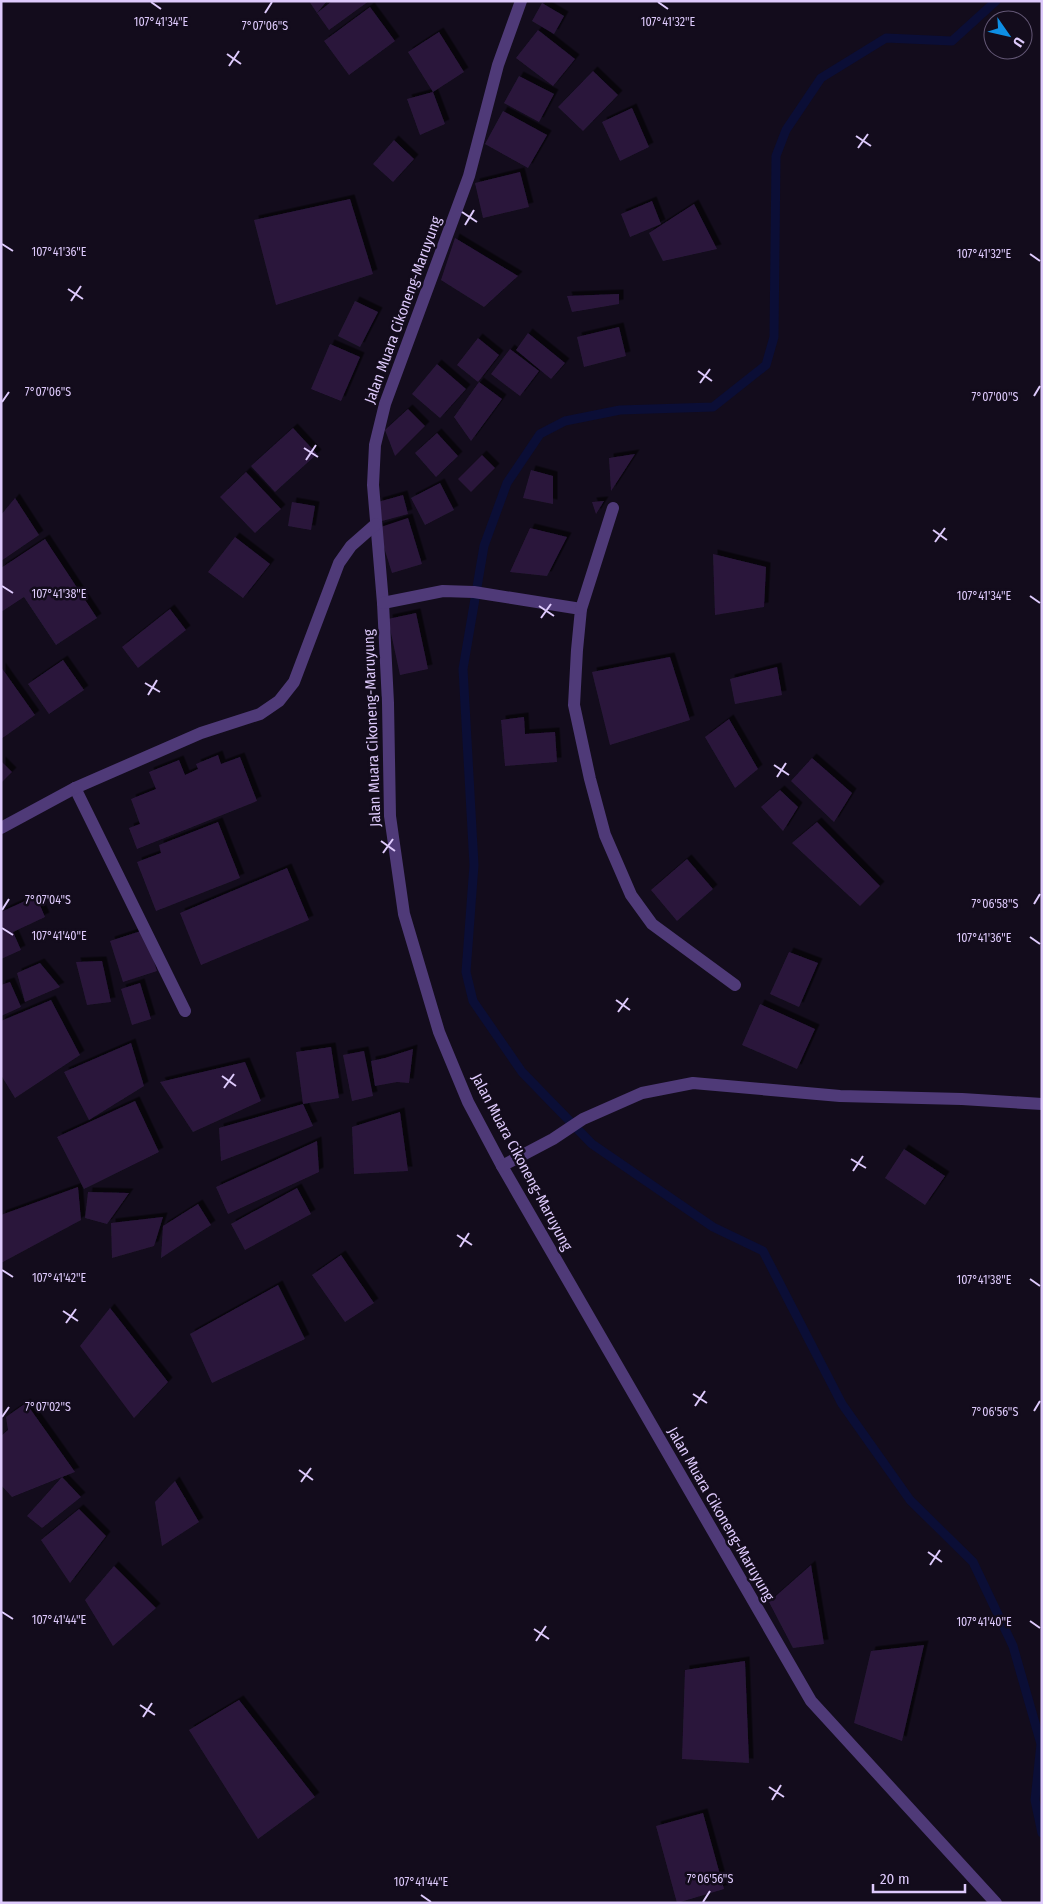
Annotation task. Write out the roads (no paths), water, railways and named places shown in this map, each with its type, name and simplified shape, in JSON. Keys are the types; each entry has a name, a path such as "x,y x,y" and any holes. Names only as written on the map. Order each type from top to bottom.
{"street":[{"name":"Jalan Muara Cikoneng-Maruyung","path":"521,1 498,65 469,176 385,404 375,453 373,485 384,603 390,816 404,914 439,1032 468,1102 502,1166 810,1701 996,1903"},
{"path":"613,508 581,609 577,650 574,705 590,779 605,835 631,895 652,924 735,985"},
{"path":"1,828 75,788 201,734 260,714 279,701 294,682 339,563 351,546 376,524"},
{"path":"384,603 443,591 474,592 581,609"},
{"path":"75,788 185,1011"},
{"path":"502,1166 553,1139 582,1118 642,1093 693,1083 840,1096 962,1099 1042,1104"}],"waterway":[{"path":"996,1 952,41 886,38 821,78 786,130 776,156 774,337 766,365 713,407 620,410 565,421 540,434 507,483 484,546 463,669 474,865 466,972 473,1001 522,1072 592,1144 713,1227 763,1251 842,1404 910,1500 973,1562 1013,1646 1041,1744 1035,1800 1042,1833"}]}
